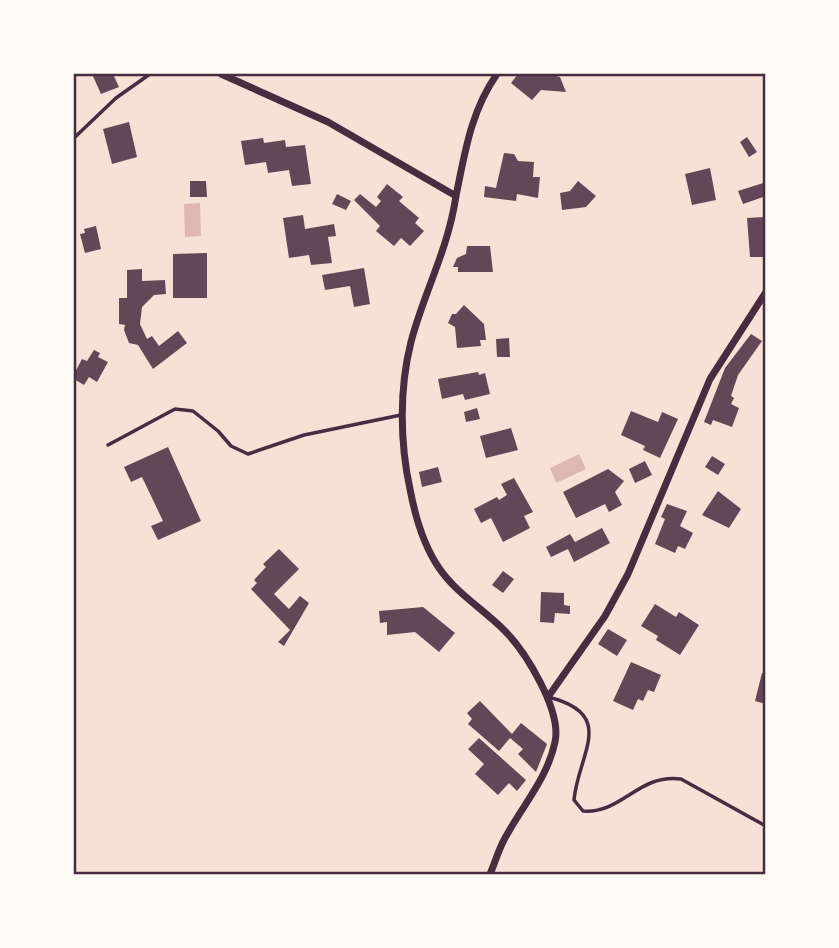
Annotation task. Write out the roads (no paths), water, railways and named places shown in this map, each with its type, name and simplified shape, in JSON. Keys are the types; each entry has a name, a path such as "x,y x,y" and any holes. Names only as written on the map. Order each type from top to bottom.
{"street":[{"path":"221,74 328,122 456,196"},
{"path":"490,874 504,840 551,758 556,727 548,697 510,637 451,583 429,549 410,490 402,414 411,343 441,263 471,124 484,92 497,74"},
{"path":"548,697 605,616 628,574 710,379 765,292"}],"lane":[{"path":"74,138 117,98 150,74"},
{"path":"108,445 175,409 193,411 218,431 231,446 248,454 304,435 402,414"},
{"path":"548,697 566,701 582,714 591,727 590,743 576,782 574,800 583,811 603,809 654,779 667,777 681,779 765,826"}]}
